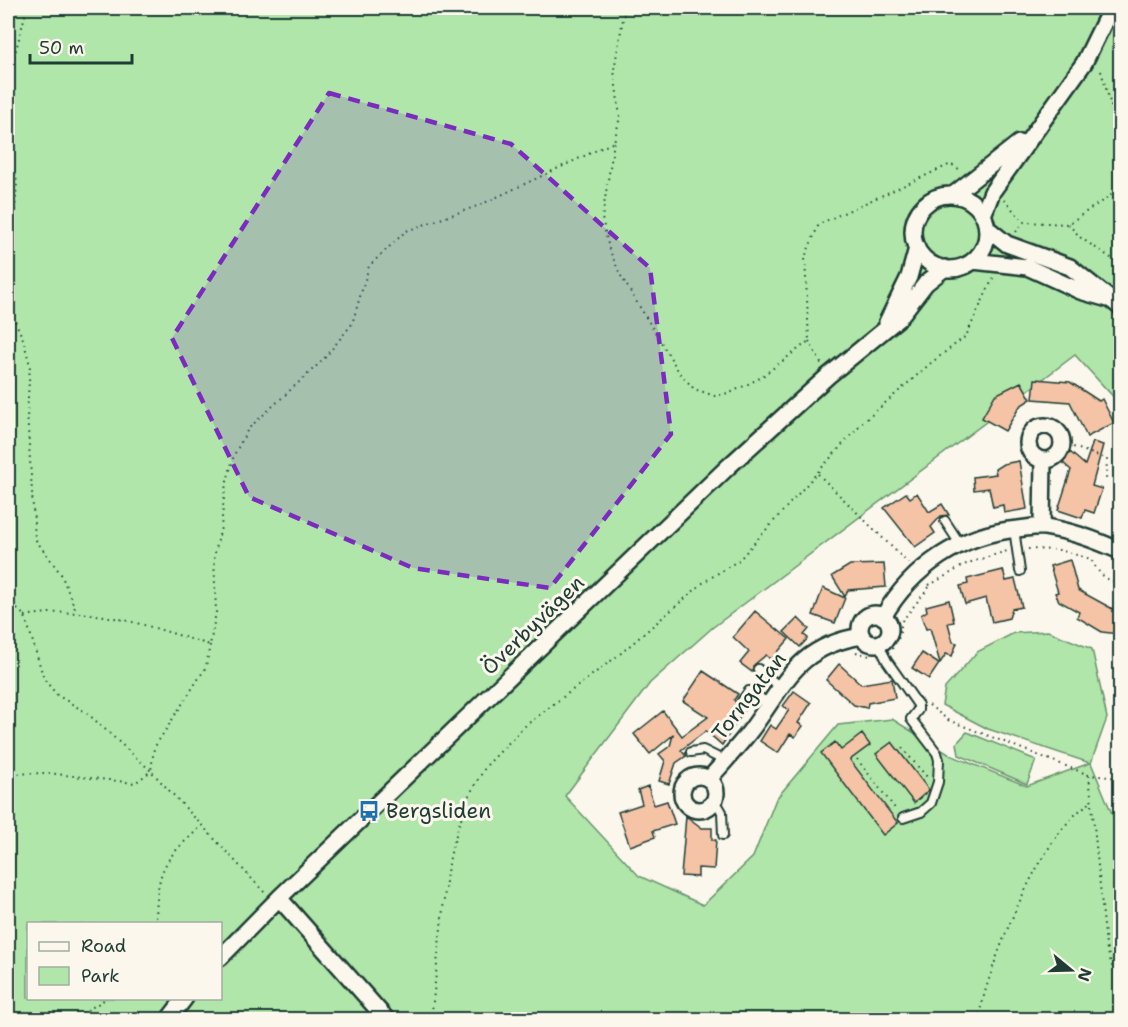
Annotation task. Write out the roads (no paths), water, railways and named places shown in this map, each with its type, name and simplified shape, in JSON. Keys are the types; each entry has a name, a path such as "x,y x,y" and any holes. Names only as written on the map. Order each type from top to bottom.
{"street":[{"path":"973,261 986,242 985,221 992,192 1084,63 1111,8"},
{"path":"1033,132 975,180 953,195 936,198 922,208 914,231 917,248 928,261 945,268 960,267 973,261 1000,262 1028,267 1080,291 1116,303"},
{"path":"953,195 967,199 1007,244 1070,267 1116,303"},
{"name":"Överbyvägen","path":"883,330 898,304 917,248"},
{"name":"Överbyvägen","path":"222,956 276,900 720,474 828,376 900,318 926,283 945,268"},
{"path":"1045,426 1055,429 1062,444 1058,454 1043,460 1036,458 1029,450 1028,438 1034,430 1045,426"},
{"path":"1042,527 1043,460"},
{"path":"883,617 894,598 917,573 960,544 995,531 1042,527 1080,534 1120,551"},
{"path":"874,614 883,617 890,629 881,649 862,636 861,626 866,618 874,614"},
{"name":"Torngatan","path":"709,779 796,665 813,652 845,638 862,636"},
{"path":"699,776 709,779 716,789 715,800 701,810 690,808 683,799 682,788 688,779 699,776"},
{"path":"276,900 387,1020"},
{"path":"168,1020 184,1000"}],"lane":[{"path":"945,521 960,544"},
{"path":"1014,529 1020,571"},
{"path":"881,649 918,705 918,710 911,719 937,753 939,760 938,782 931,803 921,812 903,818"},
{"path":"758,669 779,686"},
{"path":"741,702 749,691 768,703"},
{"path":"691,752 703,750 725,761"},
{"path":"715,800 722,812 723,835"}],"place":[{"name":"Bergsliden","path":"369,811"}]}
